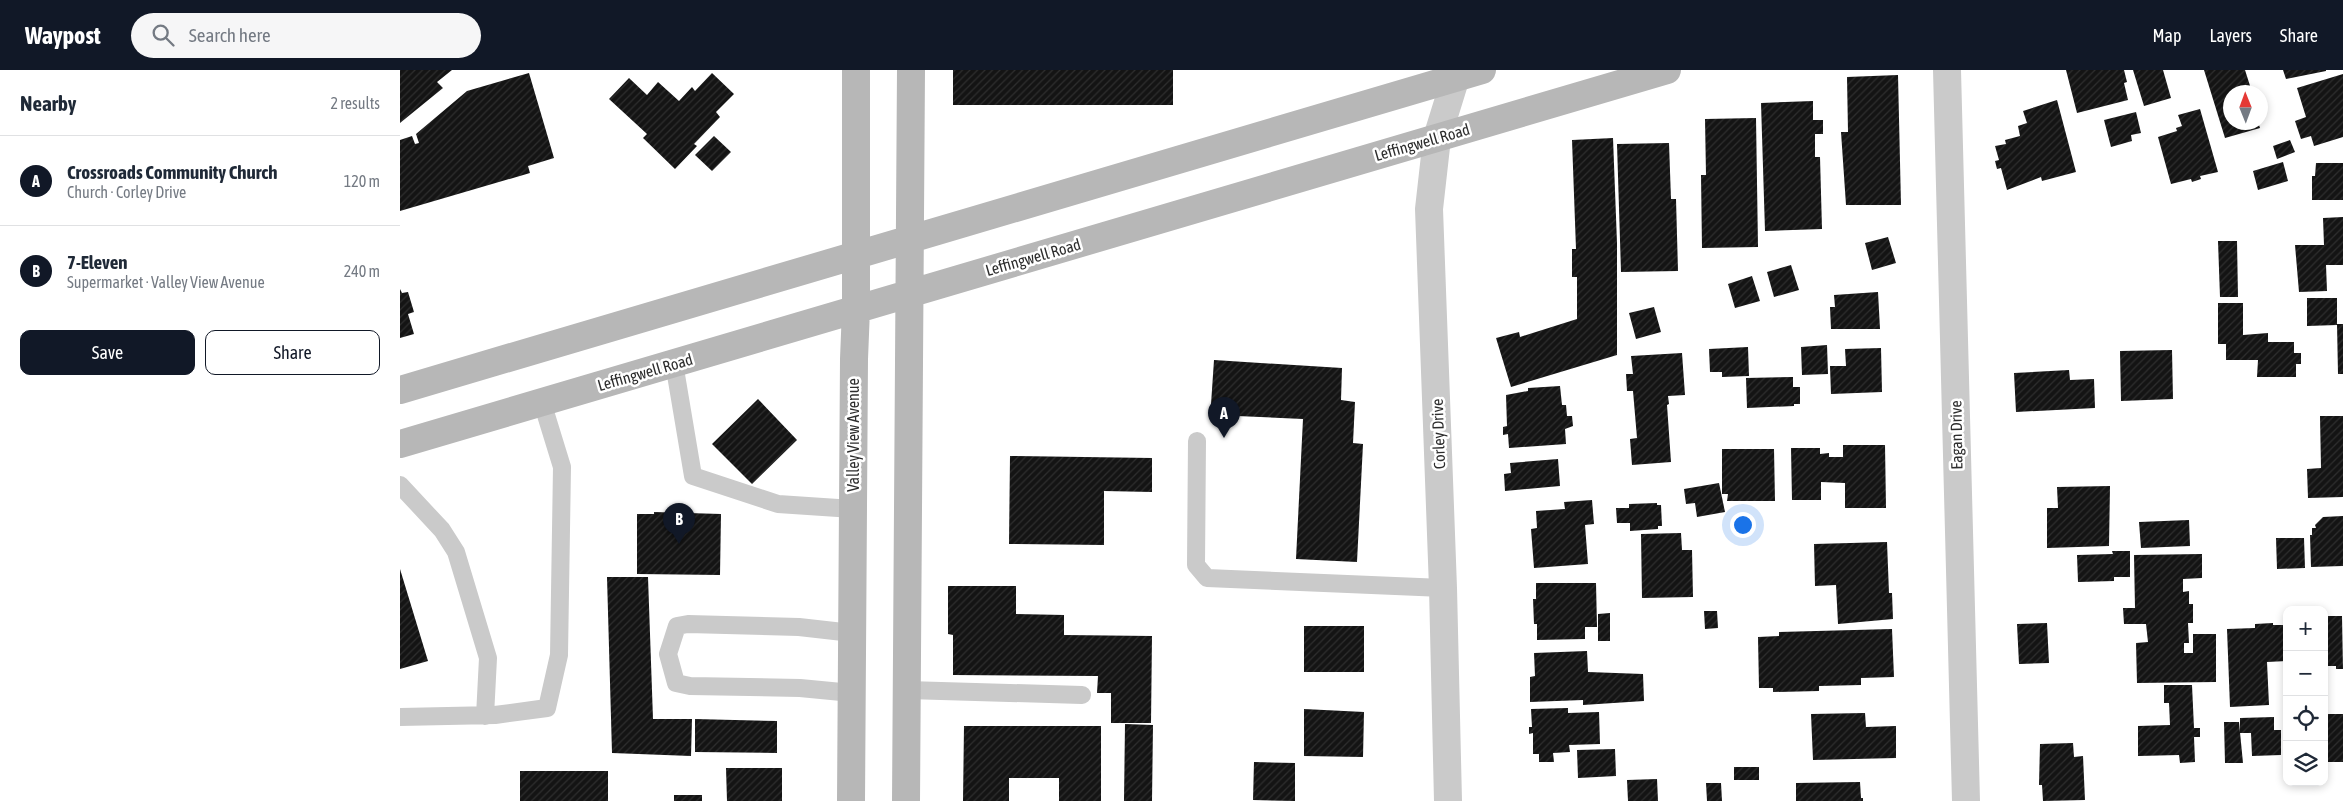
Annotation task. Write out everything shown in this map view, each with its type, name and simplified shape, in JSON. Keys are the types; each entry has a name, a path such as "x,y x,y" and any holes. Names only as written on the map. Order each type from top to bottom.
{"main road":[{"name":"Valley View Avenue","path":"851,801 856,309 856,70"},
{"path":"906,801 910,70"},
{"path":"400,390 856,256 1456,74 1482,70"},
{"name":"Leffingwell Road","path":"400,444 1667,70"}],"street":[{"name":"Eagan Drive","path":"1947,70 1966,801"},
{"name":"Corley Drive","path":"1448,801 1443,588 1429,209 1437,138 1456,74"}],"lane":[{"path":"674,363 693,476 778,504 853,509"},
{"path":"400,717 485,716 547,708 559,655 562,467 542,402"},
{"path":"1197,441 1196,565 1207,578 1443,588"},
{"path":"400,485 442,530 456,552 488,658 485,716"},
{"path":"852,633 799,627 688,624 677,626 668,654 676,684 690,686 800,688 852,693"},
{"path":"907,690 1082,695"}],"building":[{"path":"400,70 452,70 437,82 443,88 400,123"},
{"path":"953,70 1173,70 1173,105 953,105"},
{"path":"2066,70 2124,70 2127,82 2124,83 2128,100 2077,113"},
{"path":"2133,70 2163,70 2171,98 2144,106"},
{"path":"2204,70 2245,70 2250,85 2223,85 2223,130 2253,130 2225,138"},
{"path":"2283,70 2326,70 2326,71 2286,79"},
{"path":"529,73 554,158 528,166 530,173 400,211 400,140 412,136 415,144 419,143 416,134 467,91"},
{"path":"712,73 734,94 716,112 720,117 694,144 697,146 675,169 643,138 647,134 609,99 629,78 647,95 658,82 679,101 692,87 695,91"},
{"path":"2343,74 2343,137 2314,146 2311,136 2301,139 2295,121 2306,117 2297,88"},
{"path":"1898,75 1901,205 1846,205 1841,132 1848,132 1847,77"},
{"path":"2057,100 2076,172 2042,181 2041,177 2007,190 2001,168 1997,169 1995,161 1999,160 1995,146 2006,144 2005,140 2020,136 2018,126 2027,123 2023,111"},
{"path":"1813,101 1813,120 1823,120 1823,134 1815,134 1815,157 1820,157 1822,229 1765,231 1761,103"},
{"path":"2200,109 2218,172 2200,176 2201,179 2192,182 2191,179 2171,184 2158,137 2177,131 2176,128 2182,126 2178,115"},
{"path":"2136,112 2141,133 2131,135 2132,141 2111,147 2104,120"},
{"path":"1756,118 1758,247 1702,248 1701,175 1706,175 1705,119"},
{"path":"714,136 731,152 712,171 695,155"},
{"path":"1613,138 1617,243 1617,355 1511,387 1496,338 1519,332 1520,337 1577,319 1577,277 1572,277 1572,249 1576,249 1572,140"},
{"path":"2290,140 2295,152 2277,159 2273,146"},
{"path":"1669,143 1671,199 1676,199 1678,271 1621,272 1617,144"},
{"path":"2283,162 2288,181 2258,190 2253,171"},
{"path":"2316,163 2343,163 2343,200 2312,200 2312,176 2315,176"},
{"path":"2343,217 2343,265 2326,265 2327,291 2299,292 2295,245 2324,245 2323,218"},
{"path":"1888,237 1896,263 1872,270 1865,243"},
{"path":"2218,241 2237,241 2238,297 2220,297"},
{"path":"1791,265 1799,290 1774,297 1767,272"},
{"path":"1752,276 1760,301 1735,308 1728,284"},
{"path":"400,289 402,293 408,292 414,312 408,314 414,334 400,338"},
{"path":"1878,292 1880,329 1831,329 1830,307 1835,307 1834,295"},
{"path":"2307,298 2337,298 2337,325 2307,326"},
{"path":"2218,303 2243,303 2243,335 2268,333 2268,342 2294,342 2294,353 2301,353 2301,364 2296,364 2296,377 2257,377 2258,360 2226,360 2226,344 2218,344"},
{"path":"1654,307 1661,332 1636,339 1629,313"},
{"path":"2337,324 2343,324 2343,374 2338,374"},
{"path":"1827,345 1828,374 1802,375 1801,347"},
{"path":"1748,347 1749,376 1722,377 1722,372 1710,372 1709,349"},
{"path":"1881,348 1882,392 1831,394 1830,366 1846,366 1845,349"},
{"path":"2172,350 2173,399 2121,401 2120,351"},
{"path":"1682,353 1685,395 1668,396 1669,404 1667,405 1671,462 1632,465 1630,439 1637,438 1633,391 1627,391 1626,374 1633,374 1631,356"},
{"path":"1214,360 1342,368 1341,400 1355,402 1353,443 1363,444 1357,562 1296,559 1303,419 1237,416 1237,421 1210,419"},
{"path":"2069,370 2070,380 2094,379 2095,408 2016,412 2014,373"},
{"path":"1793,377 1793,387 1800,387 1800,404 1794,404 1794,406 1747,408 1746,378"},
{"path":"1560,386 1562,405 1566,405 1567,416 1572,416 1573,426 1565,429 1566,444 1509,448 1508,434 1503,435 1503,427 1507,426 1506,395 1528,391 1528,388"},
{"path":"758,399 797,440 752,484 712,444"},
{"path":"2320,416 2343,416 2343,497 2308,498 2307,469 2321,468"},
{"path":"1843,445 1885,445 1886,508 1845,508 1845,483 1821,482 1821,500 1792,500 1791,448 1820,448 1820,454 1829,453 1829,457 1843,457"},
{"path":"1722,449 1774,449 1775,501 1727,501 1728,494 1722,494"},
{"path":"1010,456 1152,458 1152,492 1104,491 1104,545 1009,544"},
{"path":"1558,459 1560,486 1505,491 1504,474 1511,473 1510,463"},
{"path":"1719,483 1725,512 1697,517 1695,503 1686,504 1684,489"},
{"path":"2110,486 2109,546 2047,548 2047,508 2058,508 2057,487"},
{"path":"1592,500 1594,524 1585,525 1588,564 1534,568 1531,529 1537,528 1536,511 1565,509 1564,502"},
{"path":"1657,503 1657,505 1661,505 1662,526 1658,526 1658,529 1630,531 1630,523 1617,523 1616,508 1629,508 1629,504"},
{"path":"654,512 721,514 720,575 637,574 637,514 654,514"},
{"path":"2343,516 2343,566 2311,567 2310,535 2312,535 2312,528 2316,528 2315,525 2323,517"},
{"path":"2189,520 2190,546 2141,548 2139,522"},
{"path":"1681,533 1682,550 1692,550 1693,597 1642,598 1641,534"},
{"path":"2276,538 2304,538 2305,568 2277,569"},
{"path":"1887,542 1889,593 1892,593 1893,619 1838,624 1836,585 1815,586 1814,544"},
{"path":"2112,551 2130,551 2130,577 2114,577 2114,581 2078,582 2077,555 2113,554"},
{"path":"2202,554 2202,578 2183,579 2183,592 2189,591 2189,604 2193,604 2193,623 2188,623 2189,643 2184,643 2184,653 2193,653 2193,634 2216,634 2216,682 2137,683 2136,643 2148,642 2146,624 2124,624 2123,608 2135,608 2134,555"},
{"path":"400,569 428,661 400,669"},
{"path":"607,577 648,577 653,719 692,719 691,756 612,753"},
{"path":"1536,583 1596,583 1597,627 1585,627 1585,639 1537,640 1537,624 1534,624 1533,599 1536,599"},
{"path":"948,586 1016,586 1016,614 1064,615 1064,635 1152,636 1151,723 1111,723 1111,693 1097,693 1098,676 953,675 953,635 948,634"},
{"path":"1704,611 1717,611 1718,628 1705,629"},
{"path":"1610,613 1610,641 1598,641 1598,614"},
{"path":"2328,616 2342,616 2343,669 2336,669 2336,666 2328,666"},
{"path":"2047,623 2049,663 2019,664 2017,624"},
{"path":"2273,623 2273,625 2283,625 2283,661 2267,662 2269,705 2230,707 2227,629 2255,628 2255,624"},
{"path":"1304,626 1364,626 1364,672 1304,672"},
{"path":"1892,629 1894,677 1861,678 1861,685 1819,686 1819,691 1773,692 1773,688 1759,688 1758,637 1779,636 1779,632"},
{"path":"1587,651 1588,672 1643,674 1644,701 1583,705 1583,700 1530,702 1530,677 1535,676 1534,653"},
{"path":"2164,685 2192,685 2194,728 2200,728 2200,737 2194,737 2195,762 2180,763 2179,755 2138,756 2138,726 2170,725 2169,703 2164,703"},
{"path":"1568,708 1568,713 1599,712 1600,744 1569,745 1570,752 1553,753 1554,762 1539,762 1539,754 1533,754 1533,733 1529,734 1529,727 1532,727 1531,709"},
{"path":"1304,709 1364,712 1363,757 1304,756"},
{"path":"1865,713 1866,727 1896,726 1896,758 1813,760 1811,714"},
{"path":"2328,714 2343,714 2343,762 2328,762"},
{"path":"2274,717 2274,730 2281,730 2281,755 2252,756 2251,733 2240,733 2240,718"},
{"path":"695,719 777,721 777,753 695,752"},
{"path":"2224,722 2239,722 2243,763 2225,763"},
{"path":"1125,724 1153,725 1152,801 1124,801"},
{"path":"964,726 1101,726 1101,801 1059,801 1059,778 1009,778 1009,801 963,801"},
{"path":"2073,743 2074,757 2083,756 2085,800 2043,801 2042,785 2039,785 2040,744"},
{"path":"1615,749 1616,776 1578,778 1577,750"},
{"path":"1254,762 1295,763 1295,801 1253,800"},
{"path":"1734,767 1759,767 1759,780 1734,780"},
{"path":"726,768 782,768 782,801 727,801"},
{"path":"520,771 608,771 608,801 520,801"},
{"path":"1657,779 1658,801 1628,801 1627,780"},
{"path":"1860,782 1861,798 1863,798 1863,801 1796,801 1796,783"},
{"path":"1706,783 1721,783 1722,801 1707,801"},
{"path":"674,795 702,795 702,801 674,801"}],"place":[{"name":"Crossroads Community Church","path":"1224,438"},
{"name":"7-Eleven","path":"679,544"}]}
